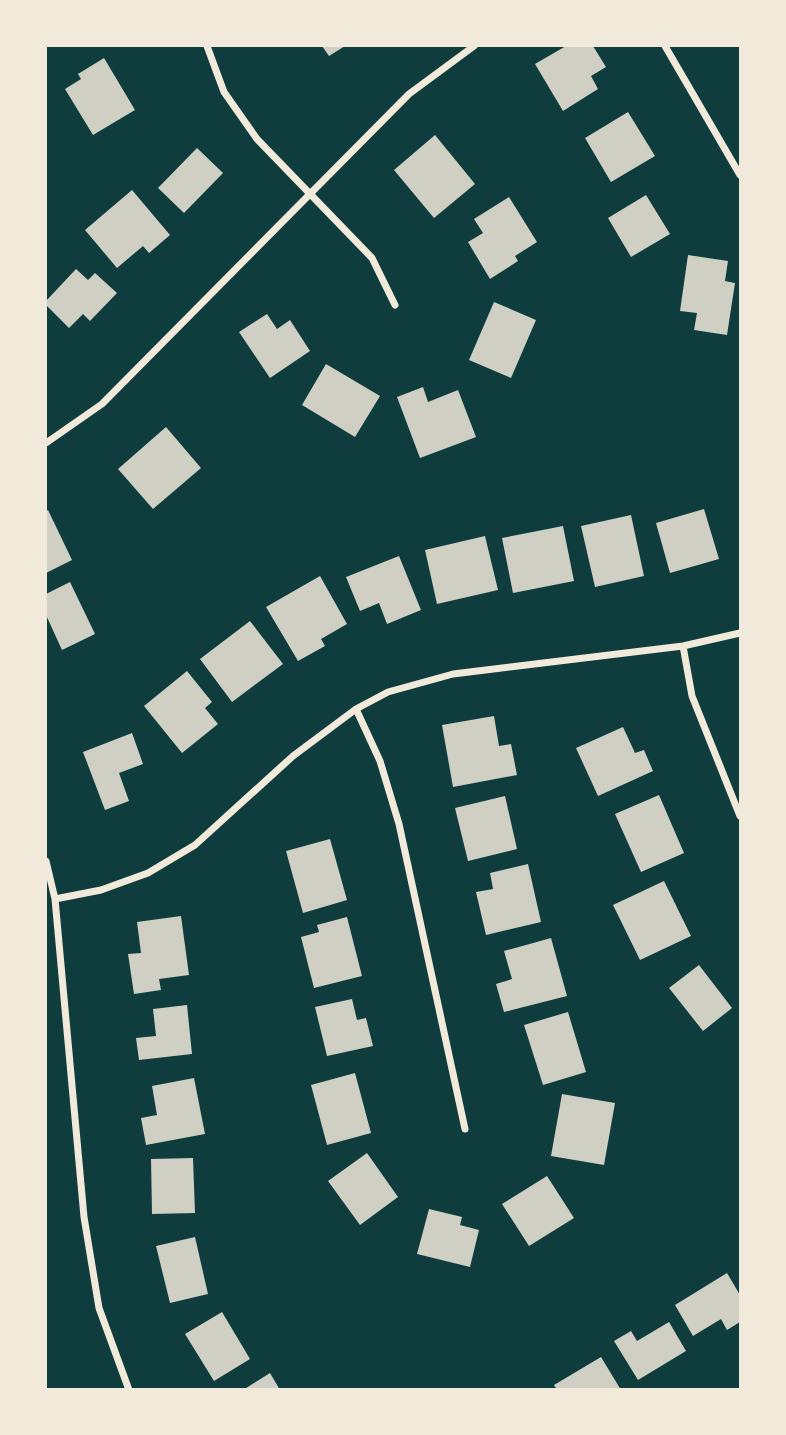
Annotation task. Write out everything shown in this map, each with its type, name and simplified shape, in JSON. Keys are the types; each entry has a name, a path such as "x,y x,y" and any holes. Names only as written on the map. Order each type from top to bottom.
{"street":[{"path":"207,46 224,92 251,129 372,258 395,305"},
{"path":"46,443 102,404 409,94 474,46"},
{"path":"665,46 740,175"},
{"path":"55,899 101,890 148,873 195,845 269,774 355,709 388,692 453,674 683,646 740,632"},
{"path":"683,646 692,696 740,816"},
{"path":"355,709 380,761 400,824 465,1129"},
{"path":"46,861 55,899 86,1230 99,1308 129,1390"}],"building":[{"path":"322,46 345,46 329,56"},
{"path":"566,46 593,46 606,67 591,76 598,89 563,111 535,64"},
{"path":"104,58 135,110 93,135 65,89 81,79 78,74"},
{"path":"628,112 655,156 611,182 585,138"},
{"path":"435,135 475,184 434,218 394,170"},
{"path":"197,148 223,173 184,213 158,188"},
{"path":"132,190 170,235 149,253 143,246 117,268 85,230"},
{"path":"646,195 670,234 631,257 608,218"},
{"path":"509,197 537,242 515,256 518,261 490,279 468,242 483,233 474,219"},
{"path":"688,255 728,261 725,281 735,283 727,335 694,330 697,313 680,311"},
{"path":"76,269 88,280 95,273 117,293 90,321 83,314 69,328 46,305 46,301"},
{"path":"494,302 536,320 511,378 469,360"},
{"path":"267,314 277,329 290,320 310,351 270,378 239,332"},
{"path":"326,364 380,396 355,437 302,405"},
{"path":"423,387 428,402 458,390 476,437 420,458 397,397"},
{"path":"166,427 201,468 153,509 118,469"},
{"path":"704,509 719,559 670,573 656,523"},
{"path":"48,510 72,560 46,573 46,511"},
{"path":"631,515 644,576 595,587 581,526"},
{"path":"563,526 574,581 513,593 502,538"},
{"path":"485,536 498,590 437,604 425,550"},
{"path":"399,556 421,610 387,624 379,603 360,611 346,577"},
{"path":"320,576 347,624 321,639 325,646 298,661 266,607"},
{"path":"70,582 95,634 62,650 46,615 46,594"},
{"path":"250,621 283,664 232,702 200,659"},
{"path":"187,671 212,702 205,708 218,724 182,753 144,706"},
{"path":"494,716 499,746 511,744 517,775 453,787 442,725"},
{"path":"623,727 635,753 644,750 653,771 598,796 576,748"},
{"path":"132,733 143,764 119,773 129,801 105,810 83,752"},
{"path":"659,795 684,853 641,872 615,814"},
{"path":"505,796 517,849 468,861 455,808"},
{"path":"330,839 347,900 303,913 286,851"},
{"path":"528,864 541,922 486,935 476,892 493,889 490,873"},
{"path":"664,881 691,936 640,960 613,905"},
{"path":"181,916 189,975 159,979 161,990 134,994 128,954 141,953 137,922"},
{"path":"347,917 362,976 314,988 301,937 319,932 317,925"},
{"path":"551,938 567,996 504,1012 496,984 512,979 504,951"},
{"path":"699,965 732,1008 703,1031 669,988"},
{"path":"352,999 357,1020 366,1018 373,1046 327,1056 315,1007"},
{"path":"187,1005 192,1054 139,1060 136,1038 156,1036 153,1009"},
{"path":"568,1012 586,1072 543,1085 524,1025"},
{"path":"355,1073 371,1133 327,1145 311,1085"},
{"path":"194,1078 205,1134 146,1145 141,1118 157,1115 152,1086"},
{"path":"562,1094 615,1103 604,1165 551,1156"},
{"path":"367,1153 398,1197 360,1225 328,1181"},
{"path":"193,1158 195,1213 152,1214 151,1159"},
{"path":"547,1176 574,1218 529,1246 502,1204"},
{"path":"429,1209 462,1217 460,1225 479,1230 470,1267 417,1254"},
{"path":"195,1237 208,1294 170,1303 156,1246"},
{"path":"727,1273 740,1295 740,1322 727,1330 721,1319 693,1336 675,1305"},
{"path":"222,1312 250,1359 214,1381 185,1334"},
{"path":"669,1322 686,1351 638,1380 614,1341 631,1331 637,1341"},
{"path":"601,1357 621,1390 557,1390 554,1385"},
{"path":"270,1373 280,1390 243,1390"}]}
